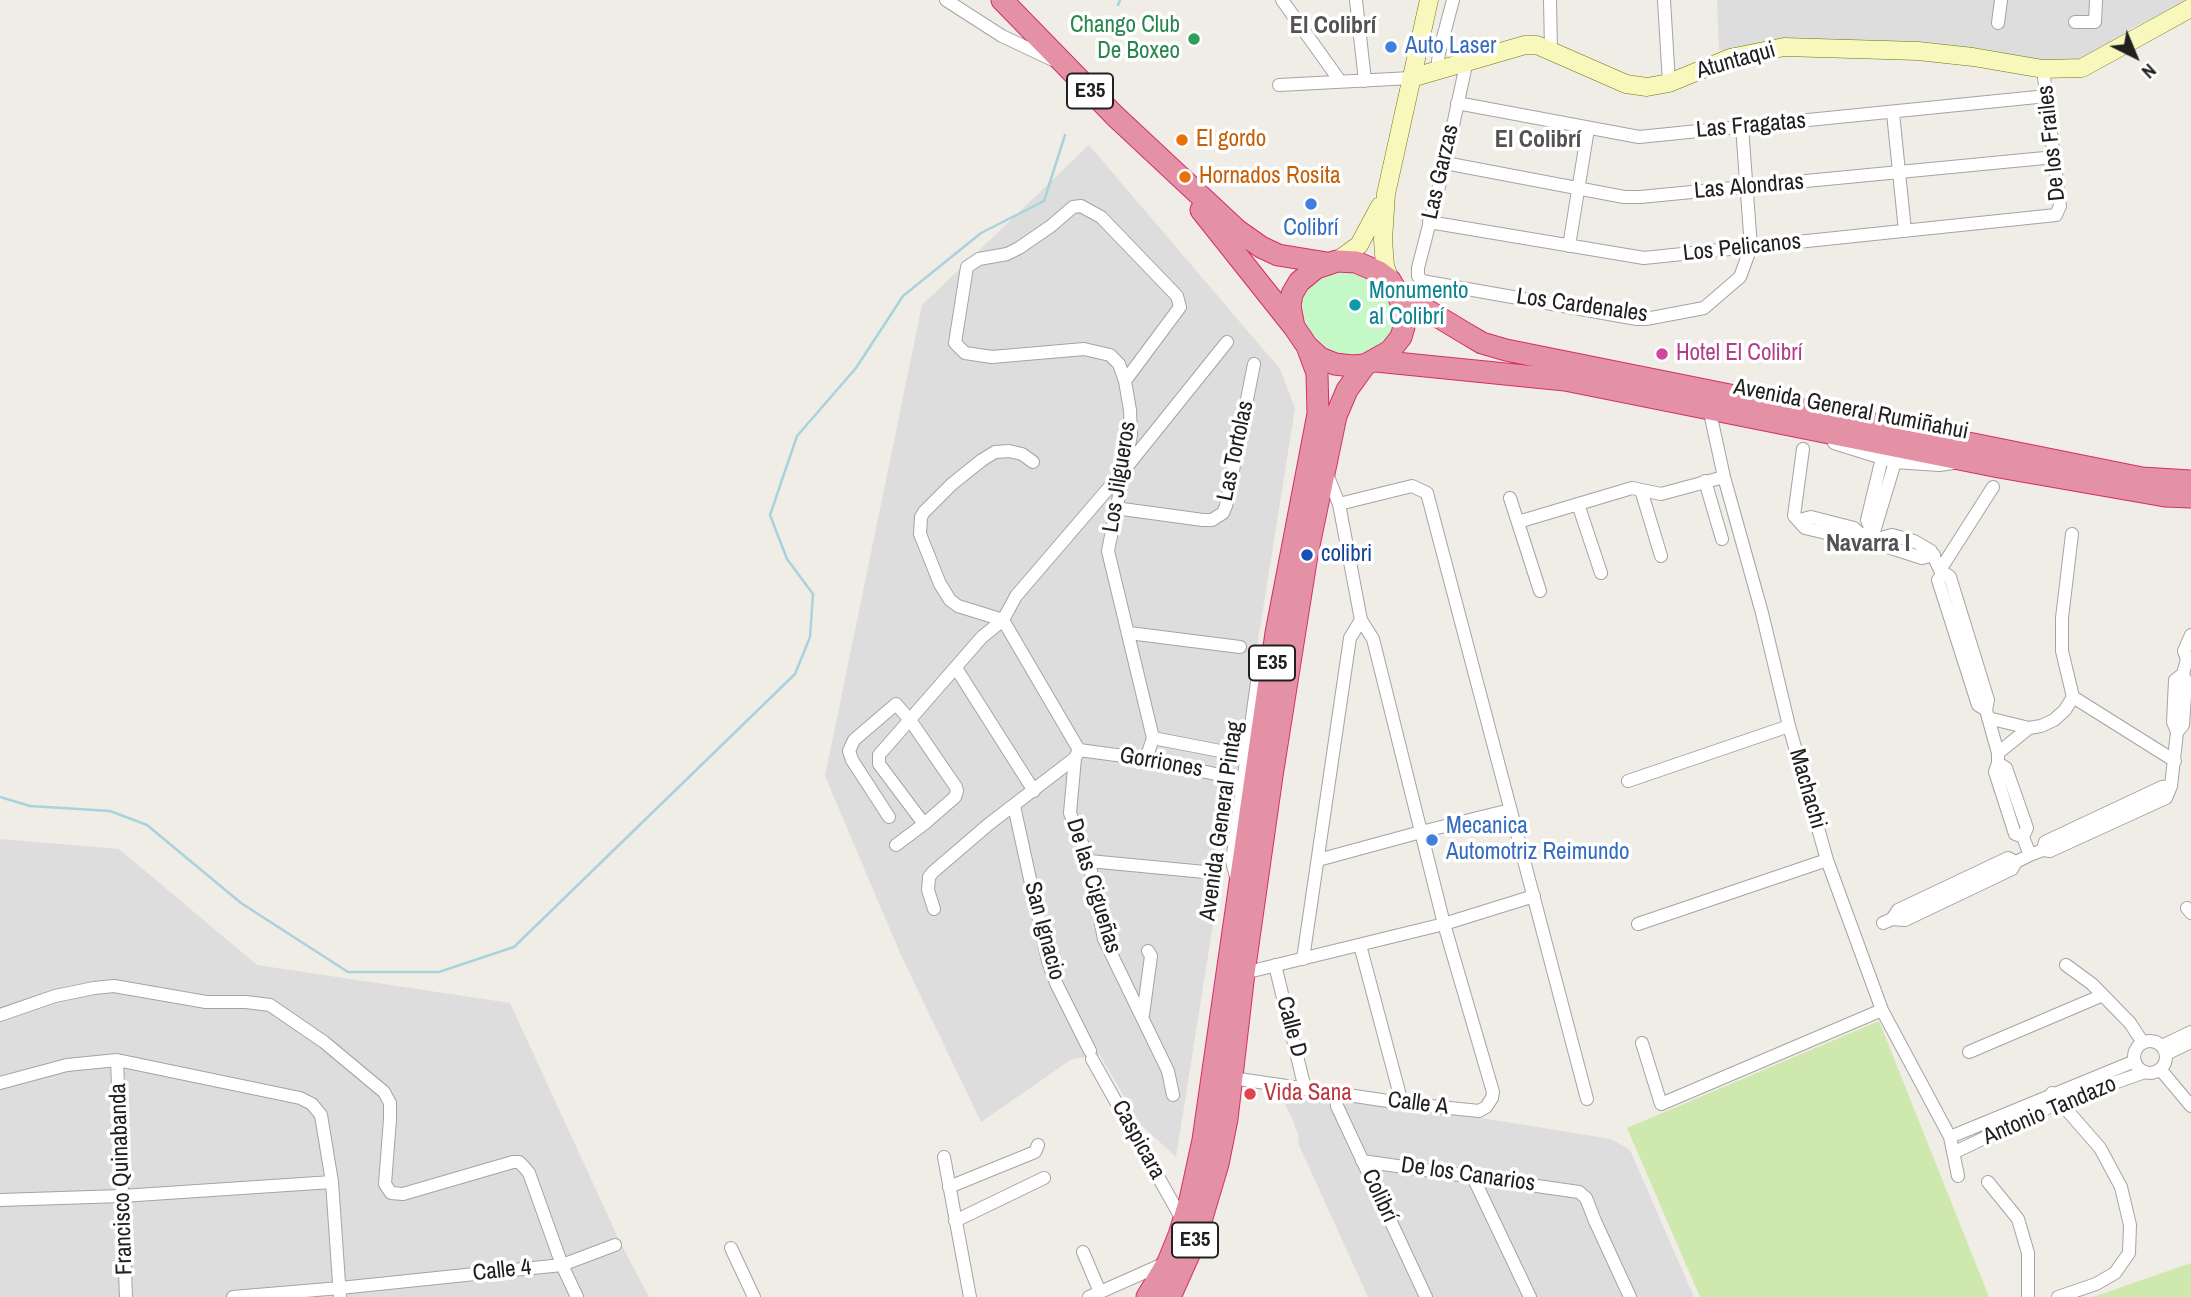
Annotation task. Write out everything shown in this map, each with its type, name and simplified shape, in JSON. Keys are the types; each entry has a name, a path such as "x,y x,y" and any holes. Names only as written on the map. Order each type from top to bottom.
{"highway":[{"name":"E35","path":"1002,0 1178,177 1237,230 1278,255 1365,265 1394,286 1403,309 1404,327 1401,337 1390,351 1370,363 1352,366 1335,364 1320,358 1307,346 1208,220 1178,177"},
{"path":"1294,327 1290,306 1292,294 1307,274 1332,262"},
{"name":"Avenida General Rumiñahui","path":"1394,286 1473,338 1506,350 2142,478 2191,481"},
{"name":"Avenida General Pintag","path":"1147,1297 1168,1262 1184,1222 1203,1140 1274,647 1318,414 1317,373 1307,346"},
{"name":"Avenida General Rumiñahui","path":"1370,363 1533,375 1964,460 2137,492 2191,497"},
{"name":"Avenida General Pintag","path":"1170,1297 1205,1213 1218,1164 1307,555 1326,463 1339,406 1347,390 1370,363"}],"street":[{"path":"946,0 1002,36 1066,66"},
{"path":"1282,0 1340,81"},
{"path":"1356,0 1366,81"},
{"path":"1394,286 1385,266 1383,240 1386,194 1429,0"},
{"path":"1437,70 1453,0"},
{"path":"1550,0 1551,50"},
{"path":"1664,0 1669,83"},
{"path":"1998,23 2000,0"},
{"path":"2075,22 2095,22 2096,0"},
{"name":"Atuntaqui","path":"1279,85 1410,78 1525,45 1537,45 1551,50 1626,84 1647,87 1669,83 1730,58 1784,47 1918,51 2043,69 2082,68 2092,65 2191,8"},
{"name":"Las Garzas","path":"1422,281 1417,271 1445,163 1466,60"},
{"name":"De los Frailes","path":"2043,69 2060,206 2060,212 2056,215"},
{"name":"Las Fragatas","path":"1457,103 1639,137 2047,96"},
{"path":"1893,113 1905,231"},
{"path":"1742,127 1751,247"},
{"path":"1569,246 1588,129"},
{"name":"Las Alondras","path":"1445,163 1624,197 1640,197 2054,157"},
{"path":"1332,262 1354,249 1363,240 1386,194"},
{"name":"Los Jilgueros","path":"1125,381 1178,312 1179,303 1177,296 1101,217 1081,206 1073,207 1019,248 1007,254 970,263 965,273 955,343 959,349 970,355 992,356 1084,349 1110,355 1119,363 1130,410 1130,435 1108,551 1153,738"},
{"name":"Los Pelicanos","path":"1429,222 1644,258 2056,215"},
{"name":"Los Cardenales","path":"1422,281 1646,319 1708,306 1740,277 1751,247"},
{"path":"924,824 878,761 879,755 982,637 1003,620 1016,596 1125,469 1227,342"},
{"name":"Las Tortolas","path":"1115,508 1203,520 1212,520 1223,513 1254,364"},
{"name":"Machachi","path":"1709,408 1724,477 1762,613 1789,726 1827,860 1882,1010 1950,1137 1958,1176"},
{"path":"1813,430 1832,442 1895,462 1939,465 1964,460"},
{"path":"1803,449 1794,514 1805,528 1851,539 1859,533 1877,537 1892,535 1914,541 1927,548 1934,555 1941,571 1950,577 1988,700 1987,714 1998,758 2006,768 2027,828 2023,837 2030,855"},
{"path":"934,909 928,890 929,877 949,856 1034,791 1077,754 1003,620 958,606 950,600 940,584 920,534 921,517 952,484 995,452 1022,454 1033,462"},
{"path":"1877,537 1867,520 1882,457"},
{"path":"1877,537 1895,462"},
{"path":"1326,463 1327,475 1339,504 1361,620 1373,639 1444,924"},
{"path":"1518,522 1632,488 1661,494 1724,477"},
{"path":"1705,481 1721,539"},
{"path":"1339,504 1412,486 1427,493 1587,1100"},
{"path":"1941,571 1993,487"},
{"path":"1641,490 1661,556"},
{"path":"1510,498 1540,591"},
{"path":"1578,504 1601,573"},
{"path":"1998,758 2029,728 2054,720 2071,703 2073,696 2062,651 2062,618 2072,534"},
{"path":"1303,959 1350,638 1361,620"},
{"path":"1129,633 1240,647"},
{"path":"1888,921 1898,910 2008,858 2016,862 2043,850 2045,842 2162,786 2172,786 2177,732 2173,722 2175,680 2183,674 2189,657 2185,651 2191,635"},
{"path":"1240,886 1232,862 1246,756 1259,668 1274,647"},
{"path":"956,668 1034,791"},
{"path":"2073,696 2175,761"},
{"path":"889,817 849,751 855,740 895,704 910,720 957,791 955,797 896,845"},
{"path":"1987,714 2029,728"},
{"path":"1628,781 1789,726"},
{"path":"1146,759 1153,738 1246,756"},
{"name":"Gorriones","path":"1077,754 1146,759 1243,780"},
{"name":"De las Cigueñas","path":"1077,754 1070,813 1089,861 1104,939 1168,1071 1173,1095"},
{"name":"San Ignacio","path":"1014,806 1048,961 1091,1055"},
{"path":"1318,860 1510,810"},
{"path":"1638,924 1827,860"},
{"path":"1089,861 1205,872"},
{"path":"1244,972 1444,924 1534,896"},
{"name":"Calle A","path":"1232,1078 1402,1104 1479,1111 1490,1102 1493,1092 1444,924"},
{"path":"1360,945 1402,1104"},
{"path":"1143,1015 1151,956 1148,951"},
{"name":"Calle D","path":"1275,965 1305,1089"},
{"path":"2066,965 2103,995 2130,1023 2143,1043 2152,1042 2164,1050"},
{"path":"0,1015 55,996 114,986 206,1002 270,1005 324,1042 384,1092 390,1104 385,1184 391,1194 403,1194 519,1162 530,1173 562,1265 577,1297"},
{"path":"1969,1052 2103,995"},
{"path":"1642,1043 1661,1104 1882,1010"},
{"path":"2164,1050 2191,1032"},
{"path":"2164,1050 2191,1042"},
{"name":"Antonio Tandazo","path":"2143,1043 2136,1051 2135,1061 2140,1070 2153,1073 2160,1069"},
{"path":"2164,1050 2164,1065 2160,1069 2191,1106"},
{"name":"Caspicara","path":"1091,1055 1184,1222"},
{"path":"0,1083 67,1065 117,1060 300,1098 313,1104 321,1115 332,1182 340,1293"},
{"name":"Francisco Quinabanda","path":"117,1060 126,1297"},
{"name":"Antonio Tandazo","path":"1955,1152 1984,1139 2056,1098 2135,1061"},
{"name":"Antonio Tandazo","path":"1950,1137 1976,1125 2056,1098 2145,1072"},
{"name":"Colibrí","path":"1335,1093 1337,1106 1426,1297"},
{"path":"2056,1098 2101,1148 2121,1187 2130,1225 2129,1253 2115,1273 2096,1284 2058,1297"},
{"path":"1976,1125 1984,1139"},
{"path":"949,1187 1035,1152 1038,1145"},
{"path":"944,1157 970,1297"},
{"name":"De los Canarios","path":"1362,1161 1574,1190 1586,1198 1630,1297"},
{"path":"1472,1175 1530,1297"},
{"path":"955,1221 1044,1178"},
{"path":"0,1200 122,1196 332,1182"},
{"path":"1988,1182 2018,1219 2028,1253 2028,1297"},
{"name":"Calle 4","path":"233,1297 340,1293 562,1265 615,1245"},
{"path":"731,1248 754,1297"},
{"path":"1083,1252 1095,1294 1168,1262"}],"shaded area":[{"path":"1717,0 2191,0 2132,28 2073,69 1719,50"},
{"path":"1089,145 1280,369 1295,408 1176,1157 1140,1124 1100,1055 1072,1059 981,1122 900,953 825,776 922,305"},
{"path":"0,839 119,849 257,965 510,1003 620,1242 649,1297 0,1297"},
{"path":"1279,1093 1351,1097 1611,1139 1630,1150 1694,1297 1368,1297 1298,1143 1299,1136"}],"green space":[{"path":"1350,270 1373,278 1387,292 1392,304 1394,325 1386,345 1356,358 1328,349 1319,340 1309,329 1302,302 1307,286 1322,273"},
{"path":"1879,1021 1989,1297 1700,1297 1627,1128"},
{"path":"2191,1263 2191,1297 2093,1297"}],"waterway":[{"path":"1118,5 1120,0"},
{"path":"0,797 30,806 110,811 147,825 241,903 348,972 439,972 514,947 795,674 810,637 813,594 787,559 770,515 797,436 856,368 903,296 981,233 1044,201 1065,135"}],"place":[{"name":"Chango Club De Boxeo","path":"1194,39"},
{"name":"Auto Laser","path":"1391,47"},
{"name":"El gordo","path":"1182,140"},
{"name":"Hornados Rosita","path":"1185,177"},
{"name":"Colibrí","path":"1311,204"},
{"name":"Monumento al Colibrí","path":"1355,305"},
{"name":"Hotel El Colibrí","path":"1662,354"},
{"name":"colibri","path":"1307,555"},
{"name":"Mecanica Automotriz Reimundo","path":"1432,840"},
{"name":"Vida Sana","path":"1250,1094"}],"district":[{"name":"El Colibrí","path":"1333,27"},
{"name":"El Colibrí","path":"1538,141"},
{"name":"Navarra I","path":"1868,545"}]}
